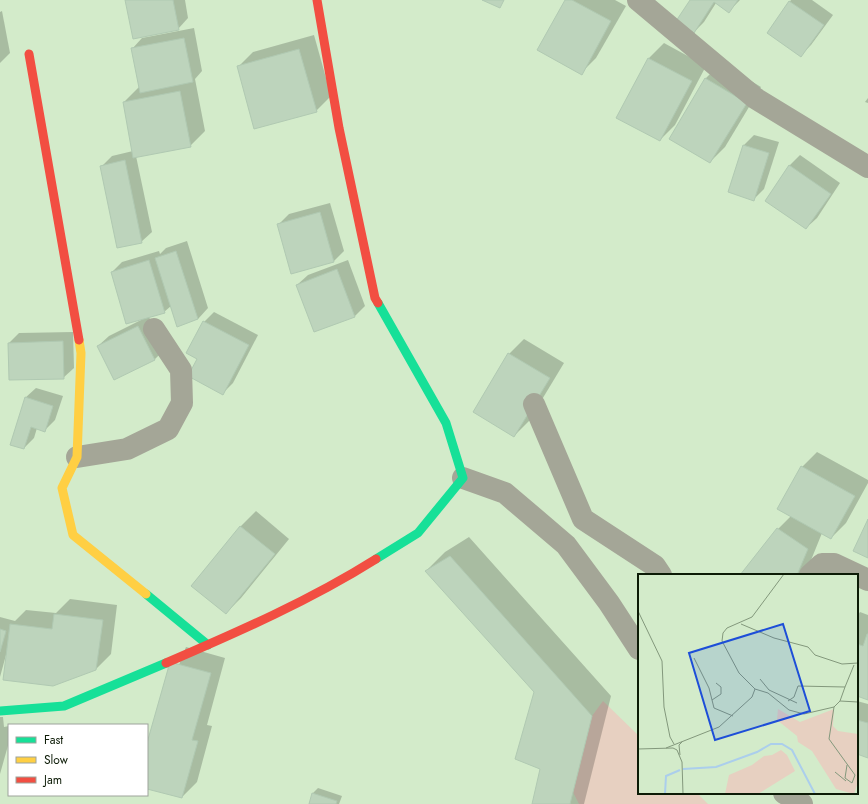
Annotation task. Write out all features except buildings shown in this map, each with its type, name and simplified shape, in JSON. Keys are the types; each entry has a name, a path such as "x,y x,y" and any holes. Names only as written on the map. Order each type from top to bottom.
{"street":[{"path":"317,0 339,128 375,298 446,423 463,478"},
{"path":"638,0 755,98 868,167"},
{"path":"29,54 81,354 77,457 62,488 73,535 208,645"},
{"path":"77,457 127,449 168,429 182,403 181,370 154,329"},
{"path":"534,404 583,519 655,566 660,574"},
{"path":"463,478 505,493 566,545 609,603 638,647"},
{"path":"0,711 64,706 208,645 343,580 418,533 463,478"},
{"path":"566,545 583,519"},
{"path":"811,574 822,564 834,564 855,574"},
{"path":"858,575 868,580"},
{"path":"786,794 802,804"}],"shaded area":[{"path":"603,701 638,735 638,794 698,794 708,804 579,804 573,792 592,716"}],"traffic: fast":[{"path":"376,559 418,533 463,478 446,423 378,303"},
{"path":"146,594 208,645"},
{"path":"0,711 64,706 166,663"}],"traffic: slow":[{"path":"79,340 81,353 77,457 62,488 73,535 146,594"}],"traffic: jam":[{"path":"317,0 339,128 375,298 378,303"},
{"path":"29,54 79,340"},
{"path":"166,663 300,602 376,559"}]}
